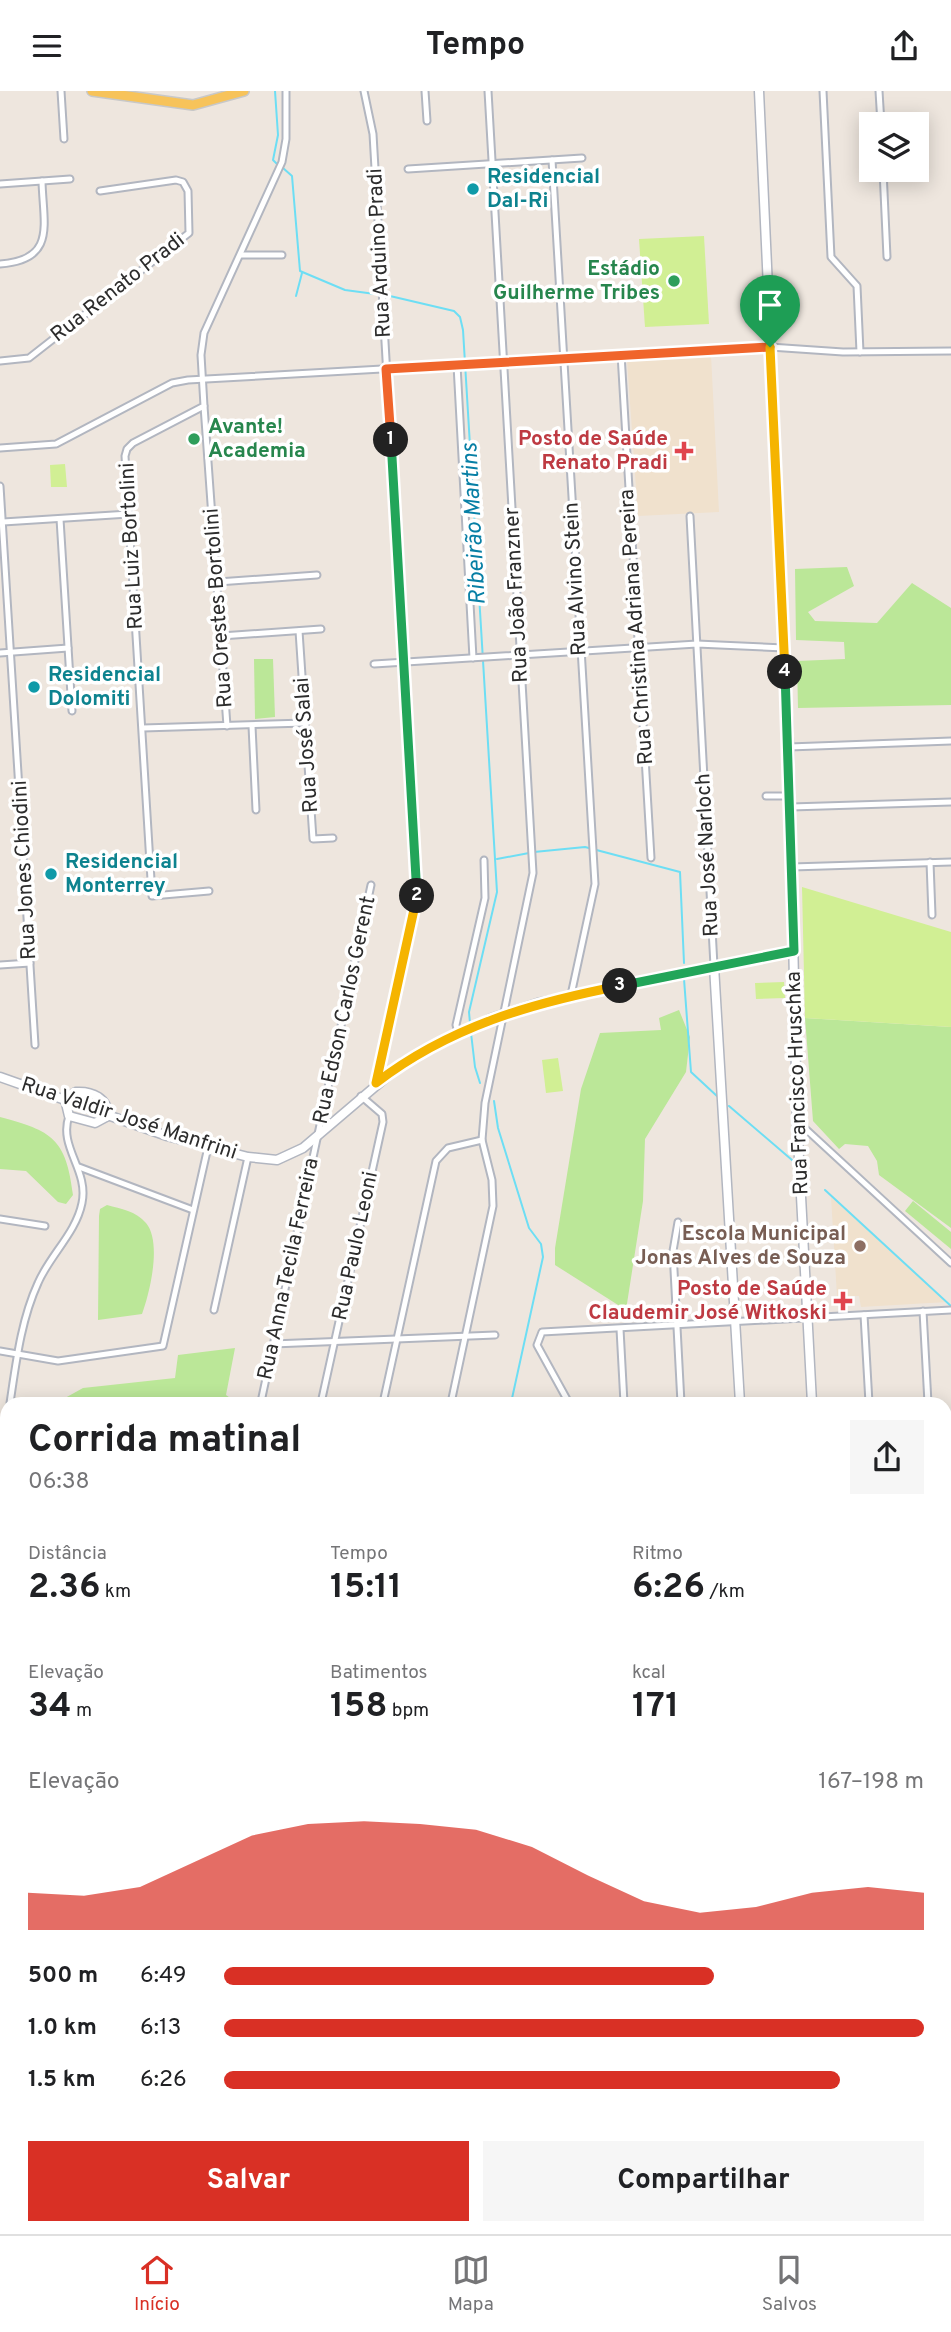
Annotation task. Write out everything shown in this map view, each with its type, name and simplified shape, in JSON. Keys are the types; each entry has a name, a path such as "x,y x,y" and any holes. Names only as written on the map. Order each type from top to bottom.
{"main road":[{"path":"92,91 192,105 244,91"},
{"name":"Rua Francisco Hruschka","path":"759,91 789,747 797,1121 812,1397"},
{"name":"Rua Valdir José Manfrini","path":"0,1077 108,1116 208,1147 248,1157 277,1160 290,1156 318,1135 376,1083 404,1062 467,1029 505,1013 571,995 794,951"},
{"name":"Rua José Narloch","path":"714,966 740,1397"},
{"path":"76,1092 92,1094 104,1102 108,1116 95,1123 69,1116 65,1099 76,1092"}],"street":[{"path":"61,91 64,139"},
{"path":"204,406 201,342 282,162 286,139 286,91"},
{"name":"Rua Arduino Pradi","path":"364,91 373,134 417,896 376,1083"},
{"path":"425,91 427,121"},
{"name":"Rua João Franzner","path":"452,1397 493,1206 492,1180 482,1140 485,1103 531,891 533,855 488,91"},
{"path":"823,91 831,257 857,286 860,352"},
{"path":"879,91 880,112"},
{"path":"408,169 582,158"},
{"name":"Rua Alvino Stein","path":"552,160 594,891 571,995"},
{"path":"0,184 70,179"},
{"path":"0,264 32,256 42,244 42,181"},
{"name":"Rua Renato Pradi","path":"0,361 29,358 189,233 188,191 183,182 100,191"},
{"path":"884,182 887,257"},
{"path":"241,255 282,255"},
{"path":"0,448 56,443 172,383 202,379 770,347 860,352 951,351"},
{"name":"Rua Christina Adriana Pereira","path":"621,354 651,858"},
{"path":"462,364 475,657"},
{"name":"Rua Luiz Bortolini","path":"204,406 127,449 152,896 209,891"},
{"name":"Rua Orestes Bortolini","path":"143,728 227,726 204,406"},
{"name":"Rua Jones Chiodini","path":"0,486 35,1045"},
{"path":"2,522 129,514"},
{"name":"Rua José Narloch","path":"690,516 714,966"},
{"path":"60,519 72,711"},
{"path":"218,582 317,575"},
{"path":"221,636 321,629"},
{"name":"Rua José Salai","path":"299,631 313,839 333,838"},
{"path":"374,664 697,644 784,648"},
{"path":"0,653 68,648"},
{"path":"227,726 305,723"},
{"path":"252,726 256,810"},
{"path":"789,747 951,741"},
{"path":"766,796 790,796"},
{"path":"791,807 951,802"},
{"path":"458,1034 456,1025 485,898 484,860"},
{"path":"930,862 932,915"},
{"path":"793,867 951,862"},
{"name":"Rua Edson Carlos Gerent","path":"318,1135 371,885"},
{"path":"0,965 30,963"},
{"name":"Rua Paulo Leoni","path":"322,1397 383,1122 382,1114 361,1097"},
{"path":"10,1397 26,1314 39,1281 78,1217 84,1191 79,1167 64,1132 69,1116"},
{"path":"797,1121 951,1263"},
{"name":"Rua Anna Tecila Ferreira","path":"262,1397 318,1135"},
{"path":"384,1397 436,1161 448,1148 482,1140"},
{"path":"0,1351 58,1361 163,1346 208,1147"},
{"path":"214,1311 248,1157"},
{"path":"79,1167 193,1210"},
{"path":"0,1219 46,1226"},
{"path":"678,1222 673,1251 681,1397"},
{"path":"566,1397 537,1345 538,1336 542,1332 951,1310"},
{"path":"923,1311 928,1397"},
{"path":"864,1315 869,1397"},
{"path":"620,1329 624,1397"},
{"path":"273,1344 495,1335"}],"shaded area":[{"path":"711,355 719,512 638,516 627,360"},
{"name":"Escola Municipal Jonas Alves de Souza","path":"831,1197 947,1302 861,1307 859,1296 837,1296"}],"green space":[{"name":"Estádio Guilherme Tribes","path":"704,236 709,324 645,327 639,239"},
{"path":"65,464 67,487 51,487 50,465"},
{"path":"847,567 854,586 808,612 815,621 877,623 912,583 951,608 951,705 798,708 797,661 845,659 844,642 796,640 795,569"},
{"path":"254,659 273,659 275,717 255,719"},
{"path":"802,887 951,932 951,1027 805,1018"},
{"path":"784,982 785,998 756,999 755,983"},
{"path":"679,1010 690,1037 686,1072 645,1139 643,1201 626,1310 555,1265 555,1248 581,1089 600,1033 661,1030 659,1018"},
{"path":"805,1018 951,1027 951,1228 879,1175 877,1161 868,1146 845,1144 839,1149 813,1121"},
{"path":"558,1058 563,1091 546,1093 542,1060"},
{"path":"0,1117 44,1133 61,1149 73,1195 66,1204 58,1202 26,1171 0,1169"},
{"path":"913,1201 951,1232 951,1249 905,1211"},
{"path":"107,1205 133,1213 146,1223 153,1242 153,1267 142,1314 98,1320 99,1216 100,1209"},
{"path":"235,1348 226,1395 229,1397 67,1397 83,1388 175,1378 178,1355"}],"waterway":[{"name":"Ribeirão Martins","path":"275,91 278,135 273,160 278,165"},
{"name":"Ribeirão Martins","path":"283,168 292,176 300,271 345,290 390,296 454,311 460,317 463,330 497,892 469,1012 470,1023"},
{"path":"296,296 302,273"},
{"path":"534,852 585,847 680,872 684,963"},
{"path":"497,859 529,853"},
{"path":"684,979 691,1072 718,1097"},
{"name":"Ribeirão Martins","path":"471,1033 480,1083"},
{"name":"Ribeirão Martins","path":"494,1101 498,1128 529,1228 541,1244 543,1257 512,1397"},
{"path":"729,1106 792,1160"},
{"path":"825,1190 951,1306"}],"place":[{"name":"Residencial Dal-Ri","path":"473,189"},
{"name":"Estádio Guilherme Tribes","path":"674,281"},
{"name":"Avante! Academia","path":"194,439"},
{"name":"Posto de Saúde Renato Pradi","path":"684,451"},
{"name":"Residencial Dolomiti","path":"34,687"},
{"name":"Residencial Monterrey","path":"51,874"},
{"name":"Escola Municipal Jonas Alves de Souza","path":"860,1246"},
{"name":"Posto de Saúde Claudemir José Witkoski","path":"843,1301"}],"route":[{"path":"770,347 789,747 794,951 521,1007 425,1050 376,1083 417,896 386,369 770,347"}]}
